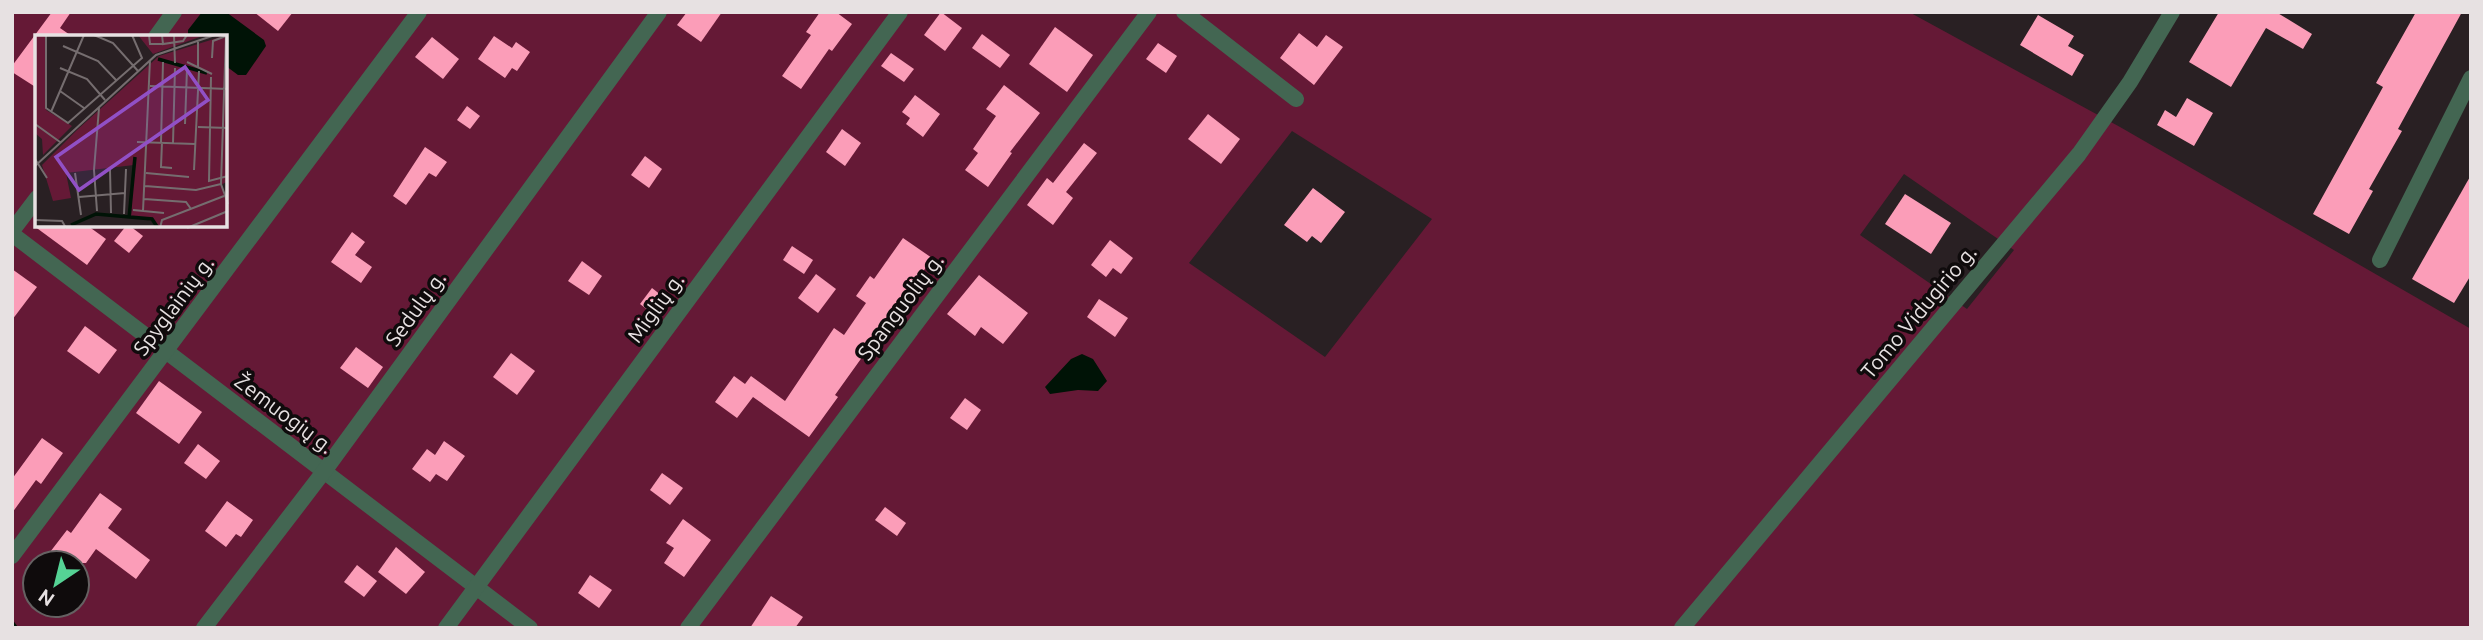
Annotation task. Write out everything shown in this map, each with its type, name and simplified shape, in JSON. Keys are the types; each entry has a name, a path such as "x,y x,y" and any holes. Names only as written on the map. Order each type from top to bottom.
{"street":[{"path":"157,35 174,12"},
{"name":"Spyglainių g.","path":"12,556 419,12"},
{"name":"Sedulų g.","path":"204,628 325,470 659,12"},
{"name":"Miglių g.","path":"446,628 900,12"},
{"name":"Spanguolių g.","path":"688,628 1149,12"},
{"path":"1184,12 1296,99"},
{"name":"Tomo Vidugirio g.","path":"1682,628 2078,154 2123,93 2172,12"},
{"path":"2380,260 2471,78"},
{"path":"12,232 35,201"},
{"name":"Žemuogių g.","path":"12,232 530,628"}],"shaded area":[{"path":"12,12 1909,12 2120,127 2471,329 2471,628 12,628","holes":["1292,131 1432,219 1325,357 1189,263","1904,174 2014,250 1967,309 1860,235"]},
{"path":"202,12 226,12 264,40 266,46 246,75 238,75 228,68 228,35 188,35 188,30"},
{"path":"1082,354 1093,359 1107,381 1098,391 1078,390 1050,394 1045,387 1071,359"}],"building":[{"path":"52,12 71,12 60,28 70,35 35,35 35,87 12,72 12,66"},
{"path":"254,12 293,12 278,31"},
{"path":"687,12 722,12 701,42 677,25"},
{"path":"820,12 836,12 852,24 832,51 829,49 801,89 782,76 811,35 806,32"},
{"path":"941,12 962,28 945,51 924,35"},
{"path":"2219,12 2276,12 2312,34 2303,49 2266,28 2231,87 2189,62"},
{"path":"2416,12 2462,12 2398,129 2402,131 2369,189 2373,191 2349,234 2313,214 2383,87 2376,83"},
{"path":"2038,15 2074,36 2068,46 2084,55 2072,76 2020,45"},
{"path":"1055,27 1093,55 1067,92 1029,64"},
{"path":"1299,33 1317,47 1326,35 1343,47 1314,85 1280,58"},
{"path":"982,34 1010,55 1000,68 972,48"},
{"path":"494,36 512,48 516,42 530,52 517,71 512,68 505,78 478,59"},
{"path":"432,37 459,59 443,79 415,57"},
{"path":"1158,43 1177,56 1166,73 1146,59"},
{"path":"891,53 914,69 904,82 881,66"},
{"path":"1004,85 1040,113 1010,152 1012,153 988,187 965,170 978,153 973,149 996,116 986,109"},
{"path":"915,95 940,114 923,137 906,124 910,118 902,112"},
{"path":"2187,98 2213,113 2194,146 2157,125 2165,110 2176,117"},
{"path":"467,106 480,116 470,129 457,120"},
{"path":"1208,114 1240,139 1221,164 1188,139"},
{"path":"842,129 861,143 845,166 826,152"},
{"path":"1084,143 1097,153 1066,192 1073,198 1053,225 1027,205 1047,178 1053,183"},
{"path":"425,147 447,162 436,177 429,173 406,205 393,196"},
{"path":"645,156 662,169 649,188 631,175"},
{"path":"2471,175 2471,275 2454,303 2412,279"},
{"path":"1313,188 1345,212 1321,243 1312,236 1307,242 1284,225"},
{"path":"1905,194 1951,223 1931,254 1885,224"},
{"path":"37,228 91,228 106,239 87,265"},
{"path":"124,228 133,228 143,236 129,253 114,241"},
{"path":"352,232 365,242 355,255 372,267 361,283 331,262"},
{"path":"903,238 932,258 885,320 891,325 882,338 878,335 809,437 753,397 737,418 715,402 734,376 745,384 751,376 785,401 834,328 844,335 866,303 856,296 870,276 874,279"},
{"path":"1110,240 1133,258 1121,274 1113,268 1106,277 1091,265"},
{"path":"792,246 813,260 804,274 783,260"},
{"path":"582,261 602,276 589,295 568,281"},
{"path":"12,269 37,287 12,320"},
{"path":"816,274 836,289 818,313 798,298"},
{"path":"979,275 1028,313 1003,344 981,327 975,336 947,314"},
{"path":"652,288 666,299 654,315 640,304"},
{"path":"1099,299 1128,318 1115,337 1087,317"},
{"path":"85,326 117,350 99,374 67,351"},
{"path":"356,347 383,367 368,388 340,368"},
{"path":"511,353 535,371 517,395 493,377"},
{"path":"159,381 202,412 179,444 136,413"},
{"path":"965,398 981,410 967,430 950,418"},
{"path":"42,438 63,453 41,484 36,480 12,513 12,479"},
{"path":"444,441 465,456 447,481 436,474 430,482 412,469 427,449 435,455"},
{"path":"198,444 220,461 206,479 184,463"},
{"path":"662,473 683,488 670,505 650,490"},
{"path":"100,493 122,509 108,528 150,560 136,579 96,549 91,556 91,549 52,549 67,530 71,533"},
{"path":"227,501 253,520 241,537 236,534 226,547 205,531"},
{"path":"885,507 906,523 897,536 875,520"},
{"path":"683,519 711,540 684,577 664,563 674,548 666,543"},
{"path":"396,547 425,572 406,594 378,572"},
{"path":"357,565 377,581 364,597 344,582"},
{"path":"590,575 612,590 599,608 578,593"},
{"path":"771,596 803,617 795,628 750,628"}],"waterway":[{"path":"12,624 15,628"}]}
